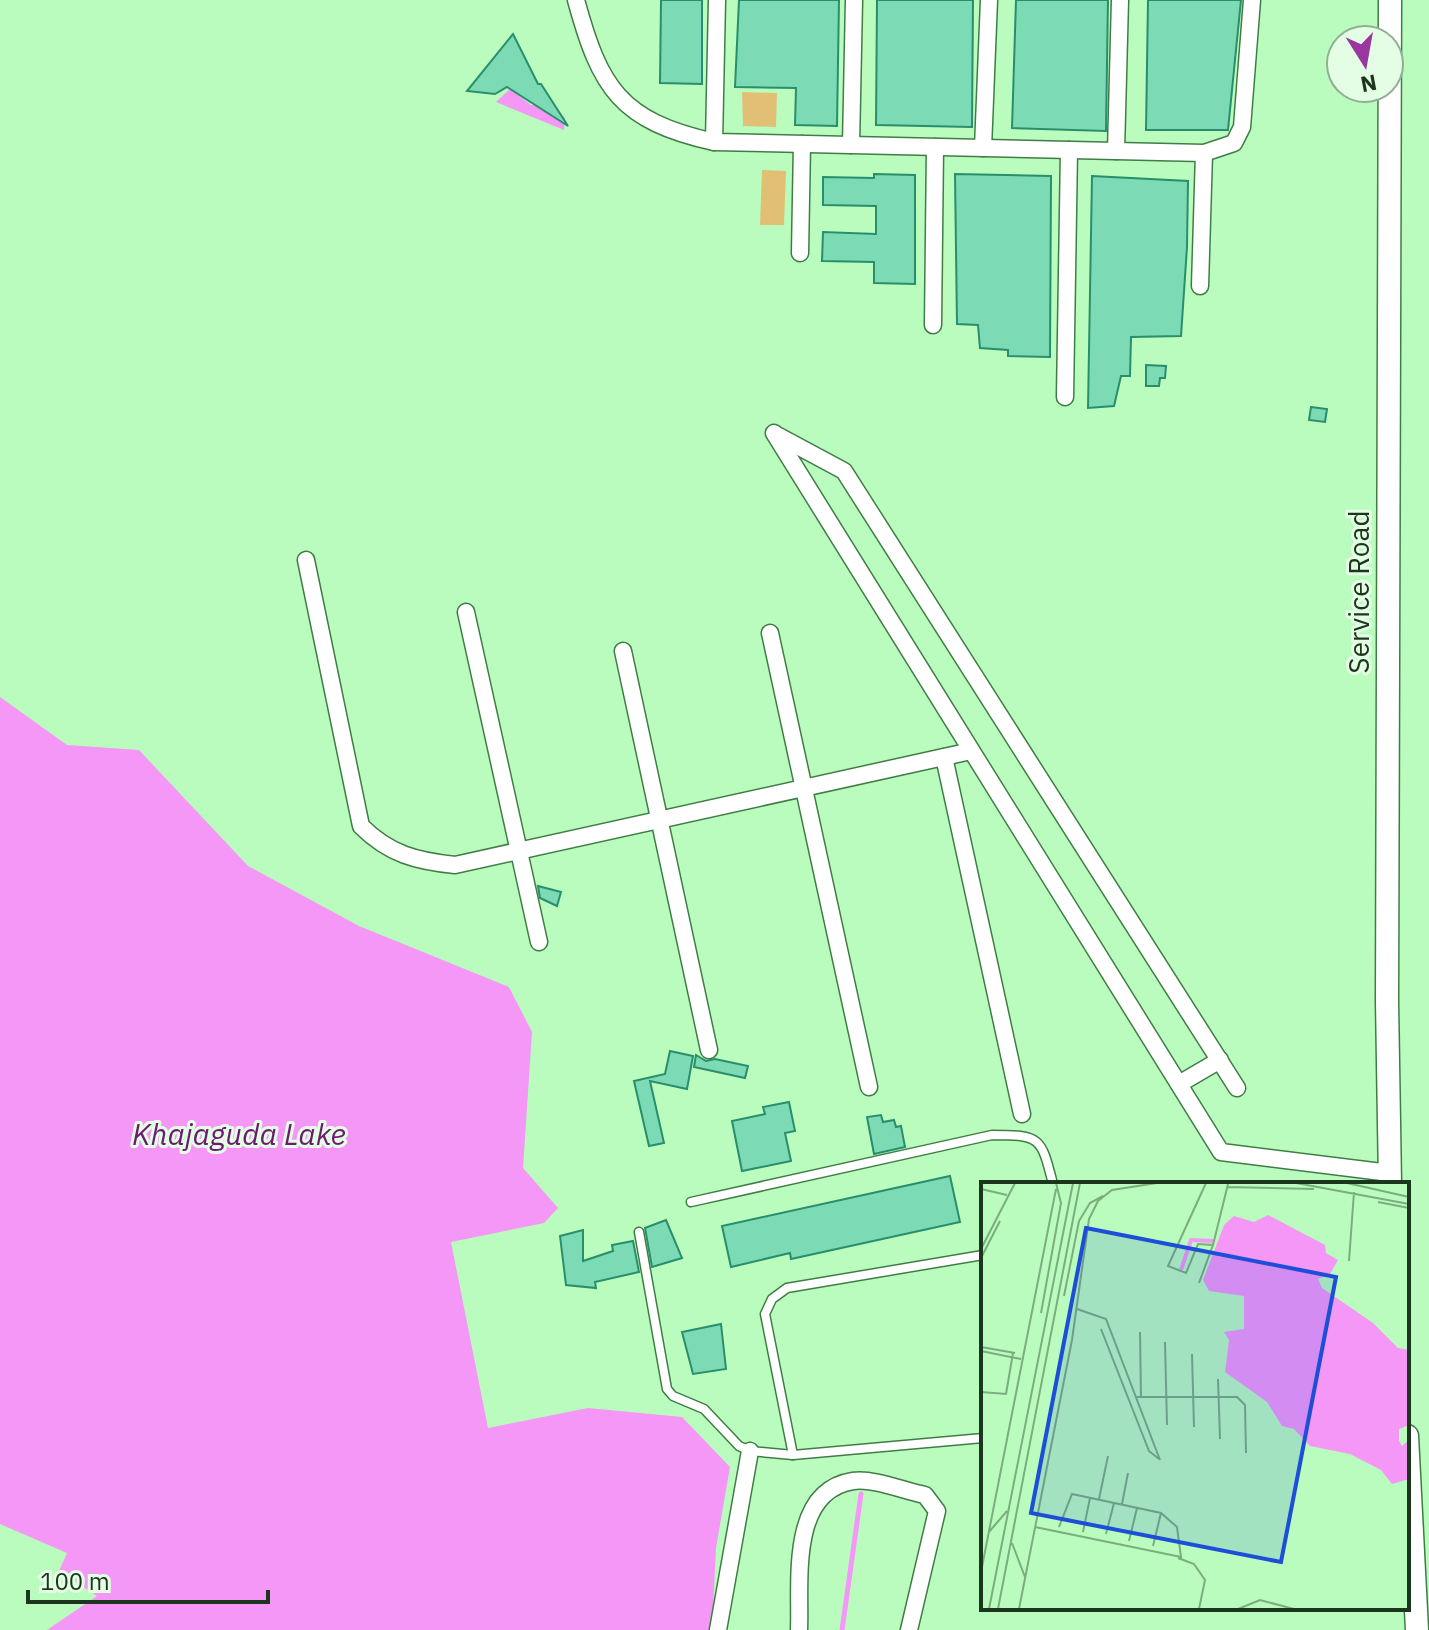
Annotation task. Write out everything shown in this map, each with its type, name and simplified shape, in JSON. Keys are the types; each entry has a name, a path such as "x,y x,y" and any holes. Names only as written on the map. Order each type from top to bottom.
{"main road":[{"name":"Service Road","path":"1390,0 1387,1001 1390,1179"},
{"path":"1409,1475 1417,1630"}],"street":[{"path":"576,0 584,31 605,82 636,112 660,127 714,142 1204,153 1234,143 1242,127 1252,0"},
{"path":"584,31 585,0"},
{"path":"714,142 717,0"},
{"path":"851,145 854,0"},
{"path":"983,148 989,0"},
{"path":"1116,151 1120,0"},
{"path":"800,253 802,144"},
{"path":"933,325 935,147"},
{"path":"1065,397 1069,150"},
{"path":"1200,286 1204,153"},
{"path":"1237,1088 844,471 774,433 1221,1152 1390,1179"},
{"path":"306,560 361,826 382,847 417,862 455,865 971,751"},
{"path":"466,612 539,942"},
{"path":"770,633 869,1087"},
{"path":"623,651 709,1050"},
{"path":"944,757 1022,1114"},
{"path":"1179,1084 1220,1060"},
{"path":"718,1630 750,1451"},
{"path":"799,1630 806,1526 818,1501 831,1490 856,1481 925,1495 937,1511 909,1630"}],"lane":[{"path":"691,1202 992,1135 1027,1135 1037,1139 1043,1146 1052,1182"},
{"path":"639,1232 667,1389 673,1396 704,1409 731,1441 750,1451 793,1455 981,1438"},
{"path":"793,1455 767,1331 765,1314 772,1299 787,1288 981,1255"}],"shaded area":[{"path":"742,92 777,93 776,127 743,126"},
{"path":"762,170 786,171 784,225 760,225"}],"water":[{"path":"510,89 531,105 560,113 565,118 564,130 496,102"},
{"name":"Khajaguda Lake","path":"0,697 67,745 139,750 248,866 359,926 509,987 532,1032 523,1168 558,1208 544,1223 451,1242 488,1428 588,1408 682,1417 730,1467 716,1548 712,1630 47,1630 97,1596 59,1571 67,1553 0,1524"}],"building":[{"path":"661,0 702,0 702,84 660,83"},
{"path":"739,0 839,0 837,126 795,125 796,88 735,87"},
{"path":"877,0 973,0 972,127 876,125"},
{"path":"1016,0 1108,0 1106,131 1012,128"},
{"path":"1148,0 1241,0 1228,130 1146,130"},
{"path":"513,34 538,84 541,84 568,126 507,87 495,94 467,91"},
{"path":"874,174 915,175 915,284 874,283 874,262 822,261 823,232 876,234 876,206 823,205 823,177 874,178"},
{"path":"955,174 1051,176 1050,357 1008,356 1008,350 980,348 978,325 957,324"},
{"path":"1092,176 1188,181 1187,247 1181,336 1131,337 1130,376 1121,376 1114,406 1088,408"},
{"path":"1146,365 1166,366 1165,378 1160,378 1159,386 1146,386"},
{"path":"1311,407 1327,409 1325,422 1309,420"},
{"path":"538,886 561,892 557,906 540,898"},
{"path":"670,1051 693,1056 687,1089 650,1081 664,1143 649,1146 634,1081 665,1074"},
{"path":"696,1055 706,1061 715,1059 748,1066 745,1078 694,1067"},
{"path":"789,1102 795,1131 785,1133 791,1161 742,1171 732,1121 765,1114 763,1107"},
{"path":"881,1115 883,1122 894,1120 896,1127 901,1126 905,1147 874,1154 867,1117"},
{"path":"950,1176 960,1222 791,1259 790,1253 731,1267 722,1226"},
{"path":"666,1220 682,1258 652,1267 645,1228"},
{"path":"583,1230 583,1261 613,1251 612,1245 633,1241 639,1272 595,1282 596,1288 566,1285 560,1236"},
{"path":"721,1324 726,1369 693,1374 682,1332"}],"waterway":[{"path":"842,1630 861,1494"}]}
